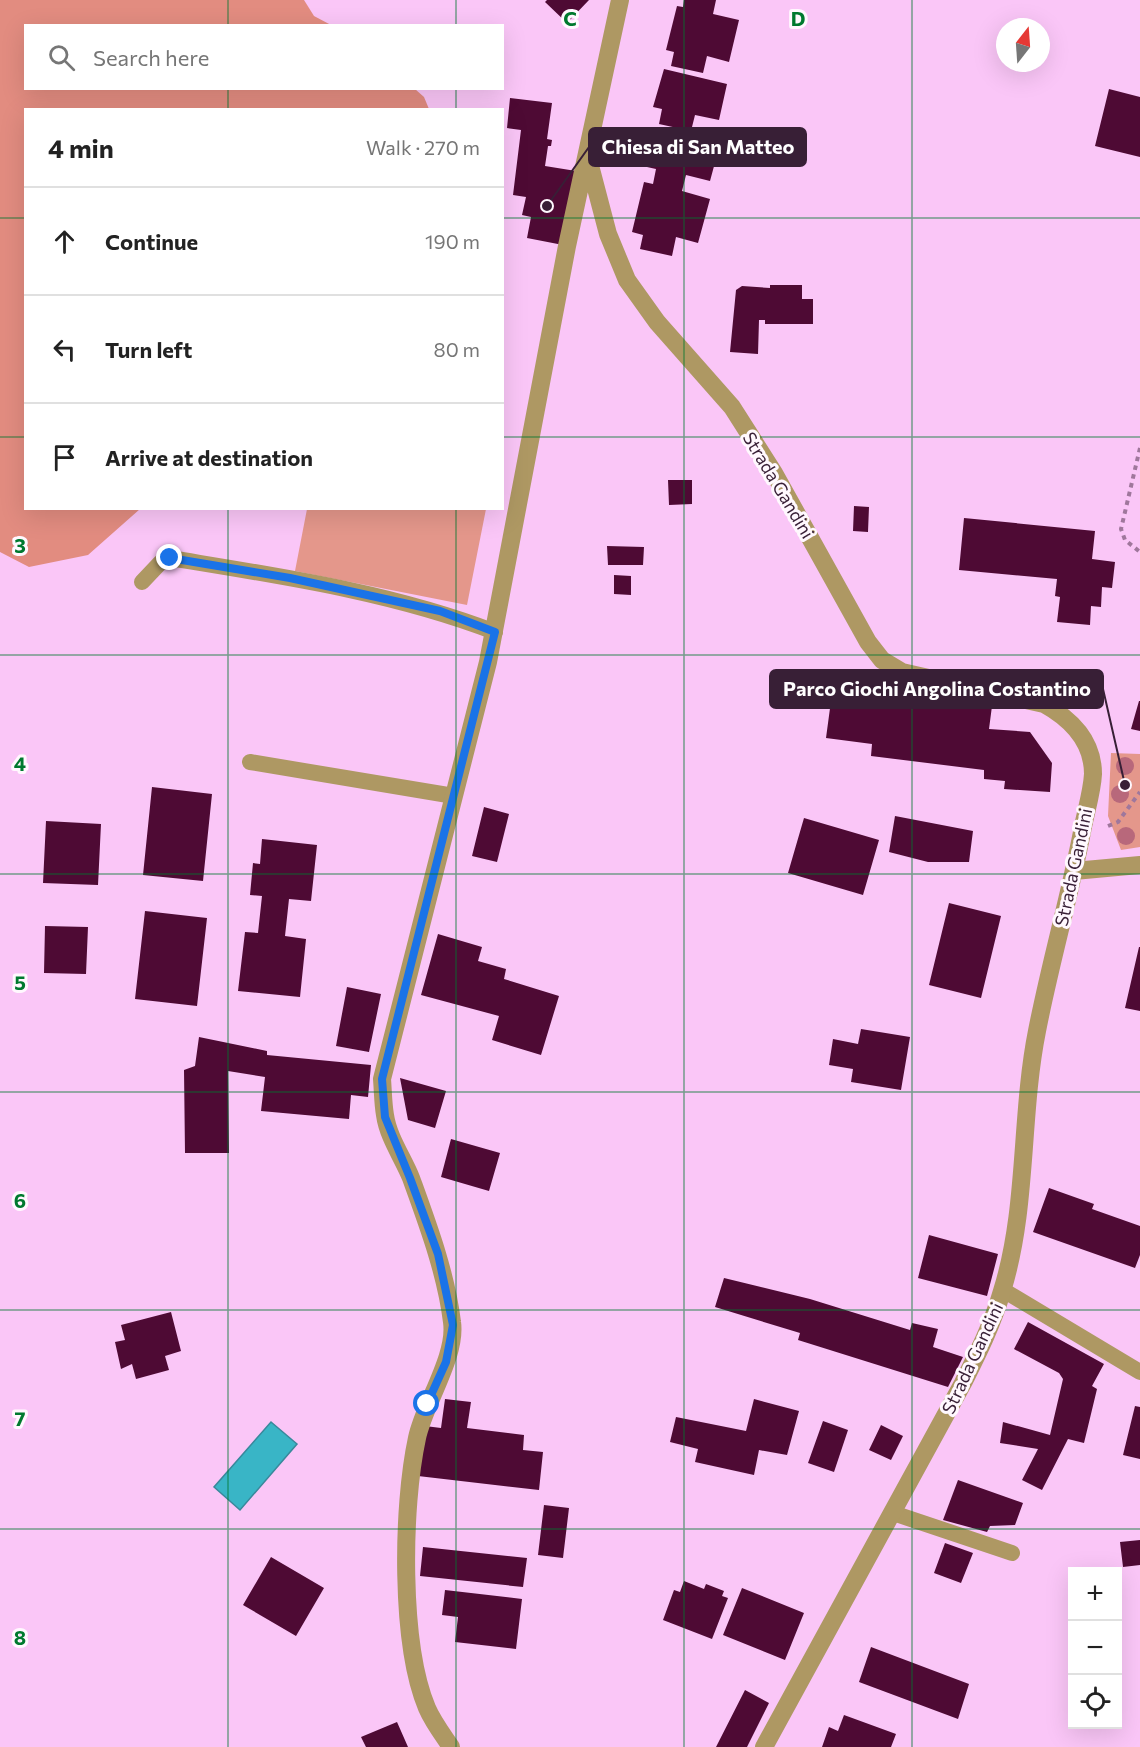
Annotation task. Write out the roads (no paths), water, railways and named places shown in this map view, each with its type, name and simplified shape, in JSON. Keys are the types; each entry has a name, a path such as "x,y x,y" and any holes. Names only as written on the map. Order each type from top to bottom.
{"street":[{"path":"451,1747 428,1709 415,1667 409,1630 408,1512 417,1438 427,1404 446,1362 453,1325 438,1254 385,1117 382,1079 495,632 567,246 620,0"},
{"name":"Strada Gandini","path":"587,154 608,234 627,280 657,322 732,407 774,473 868,642 882,660 902,672 1044,704 1064,715 1080,732 1089,752 1093,774 1074,871 1036,1034 1015,1224 1003,1290 986,1337 963,1383 764,1747"},
{"path":"1074,871 1140,865"}],"lane":[{"path":"142,582 160,563 170,558 290,578 440,611 495,632"},
{"path":"250,762 454,796"},
{"path":"1003,1290 1140,1372"},
{"path":"893,1513 1012,1553"}],"place":[{"name":"Chiesa di San Matteo","path":"547,206"},
{"name":"Parco Giochi Angolina Costantino","path":"1125,785"}]}
